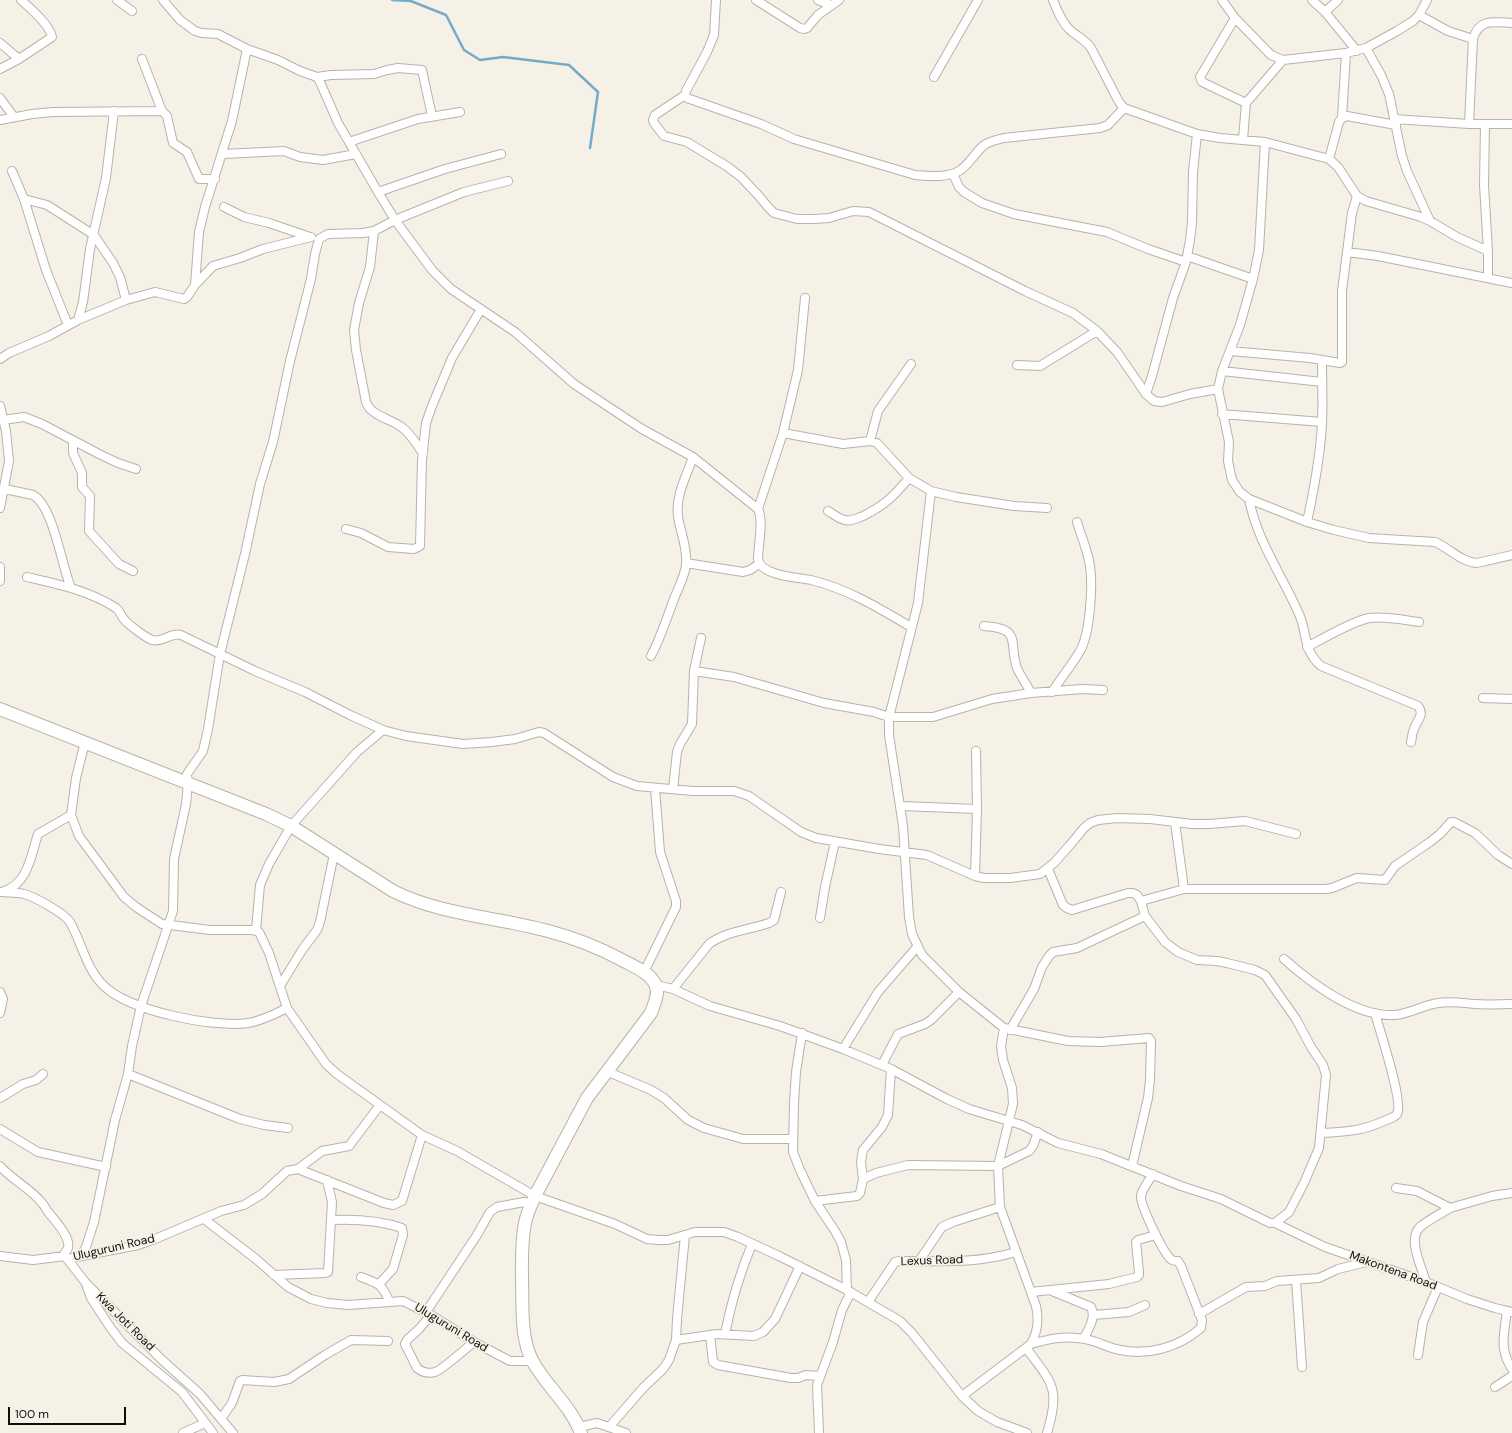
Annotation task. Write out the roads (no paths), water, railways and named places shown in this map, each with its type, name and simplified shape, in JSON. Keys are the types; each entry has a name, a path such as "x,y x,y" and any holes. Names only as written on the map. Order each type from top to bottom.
{"street":[{"path":"0,69 19,59 52,37 52,34 41,20 21,0"},
{"path":"117,0 132,12"},
{"path":"163,0 180,20 195,31 218,34 248,49 269,56 316,77 320,82 335,118 394,220 432,270 451,289 515,332 574,384 642,429 693,457 758,509 760,513 758,559 759,564 763,569 770,572 812,580 843,590 862,598 911,627"},
{"path":"716,0 714,36 685,95 655,115 654,123 666,137 687,142 728,167 741,177 774,213 797,219 814,219 829,218 853,211 869,212 959,259 1073,313 1097,330 1117,352 1146,394 1154,401 1162,402 1190,394 1218,389"},
{"path":"756,0 800,28 804,29 807,28 818,15 839,0"},
{"path":"818,0 831,5"},
{"path":"934,77 978,0"},
{"path":"1053,0 1064,23 1069,29 1087,42 1091,48 1119,102 1124,108 1197,134 1220,138 1265,142 1329,159 1338,167 1357,196 1375,205 1421,217 1457,237 1488,251"},
{"path":"1222,0 1235,18 1271,55 1283,60 1346,53 1366,48 1397,31 1419,15 1427,0"},
{"path":"1312,0 1325,12 1357,51"},
{"path":"1325,12 1338,0"},
{"path":"1419,15 1448,31 1473,39"},
{"path":"1235,18 1200,77 1200,80 1246,103"},
{"path":"1469,124 1473,39 1475,32 1488,22 1512,23"},
{"path":"0,43 19,59"},
{"path":"1366,48 1381,75 1389,94 1407,171 1430,221"},
{"path":"195,285 199,232 232,121 248,49"},
{"path":"1329,159 1339,122 1342,118 1346,53"},
{"path":"142,59 162,111 167,116 173,143 187,152 197,177 203,180 215,178"},
{"path":"1243,140 1246,103 1283,60"},
{"path":"316,77 331,75 374,74 398,68 422,70 432,116"},
{"path":"685,95 687,98 761,124 794,139 915,175 925,176 953,174 960,170 984,146 993,140 1100,128 1108,125 1124,108"},
{"path":"0,98 14,117"},
{"path":"78,320 83,302 90,249 107,171 114,111"},
{"path":"0,120 53,112 162,111"},
{"path":"349,142 418,119 460,112"},
{"path":"1342,118 1347,116 1395,122 1512,124"},
{"path":"1485,124 1484,186 1488,278"},
{"path":"1146,394 1171,305 1186,259 1192,222 1193,172 1197,134"},
{"path":"1265,142 1259,250 1253,279 1240,325 1222,371 1218,389 1229,442 1228,461 1232,480 1240,492 1249,499 1307,522 1334,530 1369,538 1435,542 1466,561 1476,563 1512,555"},
{"path":"223,154 284,151 300,157 323,160 356,154"},
{"path":"378,192 445,169 501,154"},
{"path":"12,171 24,199 46,270 68,325"},
{"path":"953,174 959,187 964,192 982,203 1014,214 1103,231 1148,249 1253,279"},
{"path":"0,359 9,353 49,336 78,320 147,293 155,292 184,299 213,266 263,249 328,234 355,234 374,231 394,220 464,192 508,181"},
{"path":"1230,351 1340,363 1343,360 1342,291 1352,213 1357,196"},
{"path":"24,199 47,205 94,235 113,263 120,277 126,300"},
{"path":"224,208 244,217 269,223 315,238"},
{"path":"374,231 370,267 359,303 354,330 356,350 366,402 370,409 406,430 423,453"},
{"path":"81,1256 86,1247 94,1222 117,1113 128,1074 132,1046 141,1006 168,926 173,903 174,859 186,804 188,783 187,774 203,752 220,654 245,554 260,484 273,442 290,361 311,279 315,238"},
{"path":"1347,252 1378,256 1512,283"},
{"path":"758,509 783,433 798,370 805,298"},
{"path":"346,529 361,533 388,547 414,549 420,546 423,453 426,423 452,358 481,309"},
{"path":"1017,365 1040,366 1097,330"},
{"path":"1307,522 1317,474 1322,422 1322,360"},
{"path":"870,441 878,411 911,364"},
{"path":"1222,371 1322,382"},
{"path":"0,406 9,461 5,489 0,508"},
{"path":"1222,414 1322,422"},
{"path":"3,420 24,417 42,424 118,463 136,469"},
{"path":"783,433 843,444 870,441 877,444 909,478 931,491 956,497 1014,506 1047,508"},
{"path":"73,441 73,453 82,474 82,487 88,493 90,499 89,531 119,564 132,570"},
{"path":"651,656 662,635 684,575 686,563 678,514 684,480 693,457"},
{"path":"828,511 846,521 852,520 884,505 894,496 909,478"},
{"path":"5,489 33,495 44,506 50,519 66,576 71,588"},
{"path":"931,491 918,603 911,627 898,688 889,717 889,735 900,806 909,918 912,934 917,947 932,967 959,992 1007,1029 1052,1038 1083,1042 1149,1038 1151,1041 1148,1098 1132,1166"},
{"path":"1249,499 1256,527 1300,616 1310,653 1321,666 1418,706 1422,712 1410,742"},
{"path":"1052,692 1081,650 1086,638 1089,618 1092,579 1086,550 1077,522"},
{"path":"686,563 743,572 750,570 759,564"},
{"path":"0,567 0,580"},
{"path":"27,577 71,588 106,602 118,609 122,617 130,625 152,640 163,640 178,634 255,671 305,692 350,716 383,730 406,736 463,744 515,739 539,732 544,733 613,777 636,786 693,792 740,792 749,796 801,832 816,838 904,853 927,855 975,876 994,879 1040,874 1048,869 1084,828 1094,822 1117,818 1209,824 1245,821 1296,834"},
{"path":"1307,646 1368,618 1419,622"},
{"path":"984,626 1001,628 1010,634 1013,641 1018,669 1031,693"},
{"path":"674,789 678,748 692,724 694,670 701,638"},
{"path":"694,670 734,677 824,703 874,712 889,717 933,717 992,699 1031,693 1103,690"},
{"path":"1483,698 1512,699"},
{"path":"0,709 266,814 291,826 393,891 408,898 436,908 547,930 570,937 607,952 652,978 656,985 656,1002 650,1013 586,1098 533,1200 525,1223 522,1250 523,1319 528,1350 539,1372 572,1414 580,1430 597,1423 610,1426 626,1433"},
{"path":"256,930 260,885 269,864 291,826 357,752 383,730"},
{"path":"85,742 76,778 71,815 79,836 124,896 156,921 168,926 210,930 256,930 261,934 287,1008 326,1064 337,1074 422,1135 457,1151 533,1200 615,1224 647,1239 668,1240 695,1232 724,1232 800,1266 849,1291 900,1321 912,1333 962,1396 978,1410 997,1422 1027,1433"},
{"path":"975,876 977,809 976,751"},
{"path":"644,972 676,907 676,901 660,852 655,788"},
{"path":"900,806 977,809"},
{"path":"0,892 12,889 23,878 38,834 71,815"},
{"path":"1175,822 1184,889"},
{"path":"1140,901 1184,889 1326,889 1357,878 1385,880 1395,866 1430,842 1451,822 1454,822 1476,833 1498,855 1512,864"},
{"path":"820,918 835,842"},
{"path":"280,986 302,950 317,930 334,854"},
{"path":"1048,869 1063,905 1072,910 1128,893 1137,895 1145,916 1165,942 1178,952 1197,960 1227,963 1255,970 1265,975 1296,1019 1310,1047 1323,1065 1326,1075 1321,1133 1319,1148 1304,1183 1288,1212 1275,1223"},
{"path":"0,892 25,894 67,918 85,955 104,986 120,997 141,1006 168,1015 202,1022 230,1024 248,1023 265,1018 287,1008"},
{"path":"674,989 705,949 716,939 763,925 774,920 781,892"},
{"path":"962,1396 1029,1346 1036,1336 1038,1317 1036,1306 1000,1207 998,1166 1010,1122 1013,1096 1011,1084 1003,1060 1001,1046 1007,1029 1034,988 1042,967 1053,952 1076,948 1145,916"},
{"path":"843,1049 878,992 917,947"},
{"path":"1284,959 1300,973 1340,999 1357,1008 1374,1013 1392,1015 1404,1014 1439,1002 1512,1004"},
{"name":"Makontena Road","path":"656,985 674,989 710,1006 802,1033 892,1069 947,1099 969,1108 1038,1132 1058,1143 1101,1154 1181,1186 1221,1199 1313,1242 1509,1312"},
{"path":"0,992 3,999 0,1013"},
{"path":"882,1065 898,1034 925,1024 931,1020 959,992"},
{"path":"1321,1133 1352,1132 1393,1117 1398,1112 1397,1091 1374,1013"},
{"path":"802,1033 796,1072 793,1152 815,1201 841,1242 846,1260 849,1291 829,1354 820,1376 817,1394 819,1432"},
{"path":"815,1201 857,1196 860,1193 863,1179 861,1162 862,1150 882,1127 888,1115 892,1069"},
{"path":"606,1071 651,1090 664,1098 688,1120 704,1128 743,1138 793,1139"},
{"path":"0,1098 22,1084 36,1080 43,1074"},
{"path":"128,1074 240,1119 264,1125 288,1128"},
{"name":"Uluguruni Road","path":"65,1257 81,1256 138,1245 221,1211 244,1205 271,1187 284,1173 290,1170 298,1169 322,1151 349,1146 380,1105"},
{"path":"0,1129 38,1152 106,1167"},
{"path":"863,1179 876,1173 908,1165 998,1166 1029,1151 1033,1146 1038,1132"},
{"path":"298,1169 384,1203 397,1204 402,1201 422,1135"},
{"path":"0,1166 43,1203 48,1212 64,1232 68,1245 65,1257 33,1260 0,1256"},
{"path":"1029,1346 1059,1337 1084,1338 1132,1352 1167,1348 1176,1345 1200,1328 1202,1320 1179,1263 1172,1260 1156,1235 1142,1202 1141,1196 1153,1174"},
{"path":"274,1275 328,1272 332,1202 327,1180"},
{"path":"1396,1188 1418,1191 1450,1208"},
{"path":"1426,1282 1415,1248 1415,1234 1420,1228 1450,1208 1492,1196 1512,1193"},
{"path":"474,1342 436,1372 420,1371 405,1344 407,1340 419,1329 429,1314 490,1212 497,1207 533,1200"},
{"path":"919,1261 942,1227 1000,1207"},
{"name":"Uluguruni Road","path":"204,1219 288,1287 311,1299 327,1303 348,1305 403,1301 429,1314 474,1342 510,1361 533,1361"},
{"path":"331,1220 362,1220 402,1228 404,1231 395,1264 390,1273 379,1284"},
{"path":"610,1426 663,1369 669,1360 676,1340 685,1235"},
{"path":"1031,1292 1109,1284 1137,1277 1139,1272 1136,1242 1138,1240 1156,1235"},
{"path":"725,1334 738,1278 752,1244"},
{"name":"Lexus Road","path":"868,1302 895,1262 987,1259 1016,1252"},
{"name":"Kwa Joti Road","path":"65,1257 85,1282 161,1359 200,1394 233,1433"},
{"path":"1200,1314 1246,1287 1265,1286 1277,1281 1319,1278 1338,1268 1367,1262"},
{"path":"676,1340 725,1334 754,1336 763,1332 774,1319 800,1266"},
{"path":"361,1277 379,1284 384,1290 389,1301"},
{"path":"1296,1280 1302,1367"},
{"path":"85,1282 91,1298 122,1342 182,1392 213,1433"},
{"path":"1418,1355 1423,1322 1438,1287"},
{"path":"1051,1291 1091,1307 1094,1315 1084,1338"},
{"path":"1094,1315 1129,1312 1145,1305"},
{"path":"1509,1312 1504,1351 1506,1359 1512,1370"},
{"path":"710,1335 711,1358 713,1362 718,1365 791,1378 798,1378 806,1375 820,1376"},
{"path":"220,1418 232,1403 240,1381 242,1380 274,1382 289,1379 351,1340 388,1341"},
{"path":"1029,1346 1049,1378 1052,1387 1054,1399 1052,1416 1047,1433"},
{"path":"1495,1387 1512,1376"},
{"path":"188,1432 205,1423"}],"waterway":[{"path":"392,0 411,1 446,15 464,50 480,60 503,57 569,65 598,92 590,148"}]}
